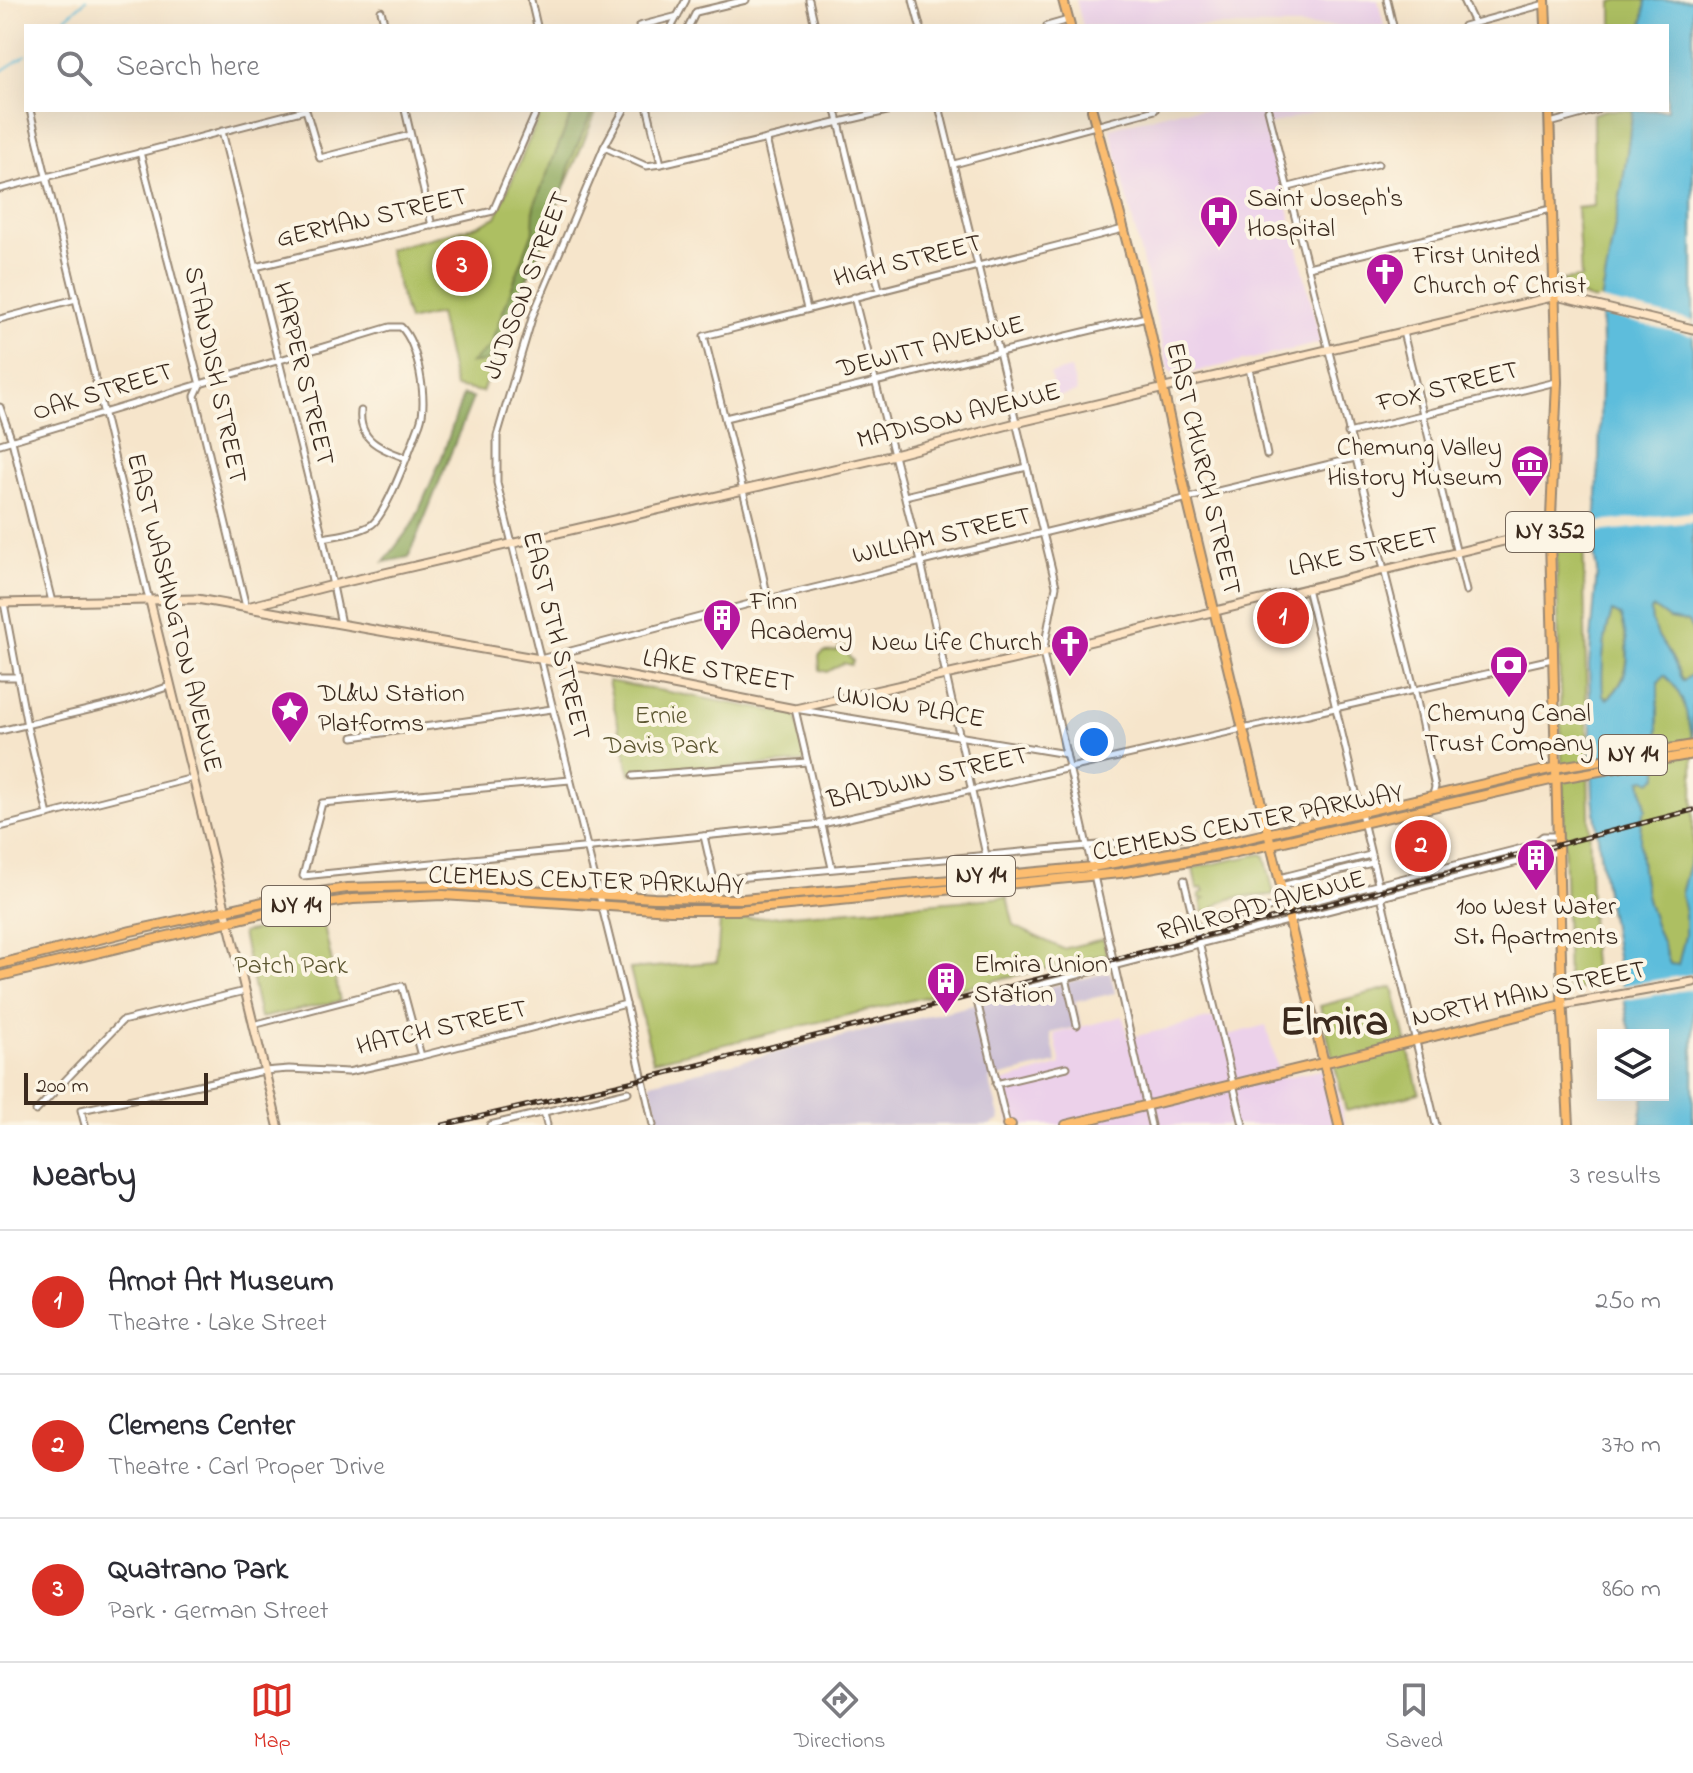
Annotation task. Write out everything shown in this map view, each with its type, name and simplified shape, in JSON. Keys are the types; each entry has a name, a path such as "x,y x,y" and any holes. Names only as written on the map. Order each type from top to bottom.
{"main road":[{"path":"1063,0 1069,23"},
{"path":"1545,2 1546,24"},
{"name":"EAST CHURCH STREET","path":"1093,112 1147,317 1187,498 1339,1125"},
{"name":"NY 352","path":"1549,112 1557,382 1552,659 1554,768 1569,1125"},
{"name":"CLEMENS CENTER PARKWAY","path":"0,976 304,905 397,896 443,895 600,906 737,910 1094,872 1154,857 1363,823 1555,779 1573,770 1693,745"},
{"name":"CLEMENS CENTER PARKWAY","path":"1270,838 1360,812 1554,768 1573,770 1693,754"},
{"name":"CLEMENS CENTER PARKWAY","path":"0,964 304,893 416,884 687,900 743,899 1094,872"},
{"name":"NORTH MAIN STREET","path":"1066,1125 1562,1005"}],"street":[{"path":"531,0 537,24"},
{"path":"673,24 686,0"},
{"path":"690,24 696,12 746,0"},
{"path":"809,0 815,24"},
{"path":"913,0 919,24"},
{"path":"1387,0 1393,24"},
{"path":"1463,0 1474,23"},
{"path":"1471,24 1545,2"},
{"path":"381,11 384,24"},
{"path":"647,24 678,16"},
{"name":"EAST WASHINGTON AVENUE","path":"30,112 278,1125"},
{"path":"0,189 298,112"},
{"path":"307,112 320,158 410,135"},
{"path":"405,112 432,226"},
{"name":"GERMAN STREET","path":"255,267 493,211 536,112"},
{"name":"JUDSON STREET","path":"497,483 497,436 521,349 604,147 623,112"},
{"path":"648,112 661,164"},
{"path":"836,112 879,289"},
{"path":"604,147 646,166 882,112"},
{"path":"941,112 1056,586 1043,653 1151,1125"},
{"path":"954,164 1147,112"},
{"path":"1269,112 1425,737 1435,791 1433,796"},
{"path":"1549,124 1590,112"},
{"name":"HARPER STREET","path":"222,131 323,538 341,626"},
{"path":"766,139 807,309"},
{"name":"STANDISH STREET","path":"140,152 200,385 195,396 246,608"},
{"path":"1289,187 1378,164"},
{"path":"1307,267 1552,209"},
{"name":"HIGH STREET","path":"725,418 704,336 1124,228"},
{"name":"MADISON AVENUE","path":"246,608 1556,296 1693,329"},
{"path":"854,297 921,562 986,855"},
{"path":"0,319 76,299"},
{"name":"DEWITT AVENUE","path":"725,418 1147,317"},
{"name":"OAK STREET","path":"0,444 390,327 401,327 410,336 424,404 406,458"},
{"path":"1403,332 1466,591"},
{"path":"1249,368 1267,455"},
{"name":"FOX STREET","path":"1348,433 1557,382"},
{"path":"0,407 12,441 52,602"},
{"path":"323,538 369,527 376,522 406,458 386,451 367,439 360,424 361,411"},
{"path":"725,418 768,599"},
{"name":"WILLIAM STREET","path":"540,659 768,599 1355,458"},
{"path":"905,496 1027,467"},
{"name":"EAST 5TH STREET","path":"497,483 653,1125"},
{"name":"LAKE STREET","path":"2,603 197,599 540,659 795,709 1554,531"},
{"path":"1307,587 1436,1125"},
{"path":"2,603 48,815"},
{"name":"BALDWIN STREET","path":"570,780 322,803 303,876 822,824 1552,659"},
{"path":"0,677 18,677"},
{"path":"0,731 126,701 170,686"},
{"path":"353,737 552,709"},
{"path":"795,709 832,869"},
{"name":"UNION PLACE","path":"795,709 1066,754"},
{"path":"633,776 807,762"},
{"path":"0,827 193,778"},
{"path":"704,836 714,880 1176,838 1189,835 1191,831"},
{"path":"1379,891 1449,866 1530,846 1543,836 1557,836"},
{"name":"RAILROAD AVENUE","path":"1196,928 1276,906 1286,908 1452,878 1558,851"},
{"path":"1280,882 1370,855"},
{"path":"1280,882 1372,863"},
{"path":"1449,866 1452,878"},
{"path":"1184,880 1243,1125"},
{"name":"RAILROAD AVENUE","path":"996,1084 977,1001 1290,922 1379,891"},
{"path":"1066,978 1077,1025"},
{"name":"NORTH MAIN STREET","path":"1562,1005 1693,982"},
{"path":"253,1025 402,986 421,1056"},
{"path":"36,1111 122,1021 245,991"},
{"name":"HATCH STREET","path":"85,1125 81,1110 264,1071 313,1069 348,1072 626,1004"},
{"path":"1008,1125 996,1084 1067,1067"},
{"path":"490,1125 628,1092"},
{"path":"544,1112 547,1125"}],"shaded area":[{"path":"1076,0 1378,0 1384,24 1082,24"},
{"name":"Saint Joseph's Hospital","path":"1173,112 1315,112 1268,125 1321,343 1177,376 1169,370 1110,128"},
{"path":"1071,369 1077,392 1056,397 1050,374"},
{"path":"1110,972 1115,993 1075,1002 1081,1026 1050,1033 1057,1063 989,1079 1000,1120 990,1125 660,1125 650,1083"},
{"path":"1123,1016 1128,1038 1221,1016 1225,1036 1266,1025 1280,1078 1332,1068 1345,1125 1010,1125 999,1083 1061,1065 1054,1034"}],"green space":[{"path":"1646,0 1643,24 1612,24 1612,2"},
{"path":"541,112 596,112 482,392 455,387 439,314 408,321 388,249 477,226 496,217"},
{"path":"572,112 592,112 507,328 491,357 480,363 471,363 490,346 533,231 534,206"},
{"path":"1633,112 1601,302 1565,291 1562,280 1581,278 1577,208 1594,206 1593,114"},
{"path":"463,395 473,398 409,557 384,562 414,522 442,457"},
{"path":"1583,530 1595,989 1568,988 1556,540 1557,535"},
{"path":"1654,608 1669,619 1688,622 1693,631 1692,675 1684,681 1655,630 1651,617"},
{"path":"1612,612 1621,616 1627,660 1621,681 1607,699 1603,696 1603,664"},
{"path":"845,646 853,661 851,665 843,663 827,672 820,670 819,656"},
{"path":"1664,674 1675,685 1686,708 1693,740 1693,849 1681,894 1685,936 1678,966 1670,964 1650,911 1641,854 1642,817 1646,809 1641,780 1646,779 1658,682"},
{"name":"Ernie Davis Park","path":"608,681 796,715 807,762 630,774"},
{"path":"1261,854 1265,856 1274,894 1234,898 1204,913 1201,901 1205,899 1200,898 1199,894 1204,892 1202,888 1197,889 1193,868"},
{"path":"1007,897 1014,926 1063,949 1103,939 1107,954 653,1061 630,969 717,962 720,921"},
{"name":"Patch Park","path":"322,916 340,1001 260,1018 242,933"},
{"path":"1393,987 1419,1093 1346,1111 1320,1006"}],"water":[{"path":"1646,0 1693,0 1693,631 1688,622 1669,619 1654,608 1651,617 1683,681 1692,674 1693,657 1693,740 1680,696 1664,675 1658,683 1658,776 1651,782 1641,780 1646,809 1642,817 1640,840 1648,903 1670,964 1678,965 1685,936 1681,894 1693,849 1693,1125 1640,1125 1643,1101 1669,1101 1669,1029 1630,1029 1593,797 1589,665 1597,571 1591,533 1596,512 1599,463 1601,302 1633,112 1669,112 1669,24 1643,24","holes":["1612,612 1621,616 1628,649 1622,681 1607,699 1603,696 1603,664"]}],"pier":[{"path":"1597,299 1693,321 1693,336 1597,314"},
{"path":"1693,512 1693,522 1587,533 1590,523"},
{"path":"1693,974 1693,989 1620,1001 1618,986"}],"waterway":[{"path":"58,24 86,0"},
{"path":"0,72 24,56"}],"railway":[{"path":"443,1125 875,1021 1693,810"}],"place":[{"name":"Saint Joseph's Hospital","path":"1219,249"},
{"name":"Quatrano Park","path":"462,266"},
{"name":"First United Church of Christ","path":"1385,306"},
{"name":"Chemung Valley History Museum","path":"1530,498"},
{"name":"Arnot Art Museum","path":"1283,618"},
{"name":"Finn Academy","path":"722,652"},
{"name":"New Life Church","path":"1070,678"},
{"name":"Chemung Canal Trust Company","path":"1509,699"},
{"name":"DL&W Station Platforms","path":"290,744"},
{"name":"Clemens Center","path":"1421,846"},
{"name":"100 West Water St. Apartments","path":"1536,892"},
{"name":"Elmira Union Station","path":"946,1015"}],"district":[{"name":"Elmira","path":"1334,1023"}]}
